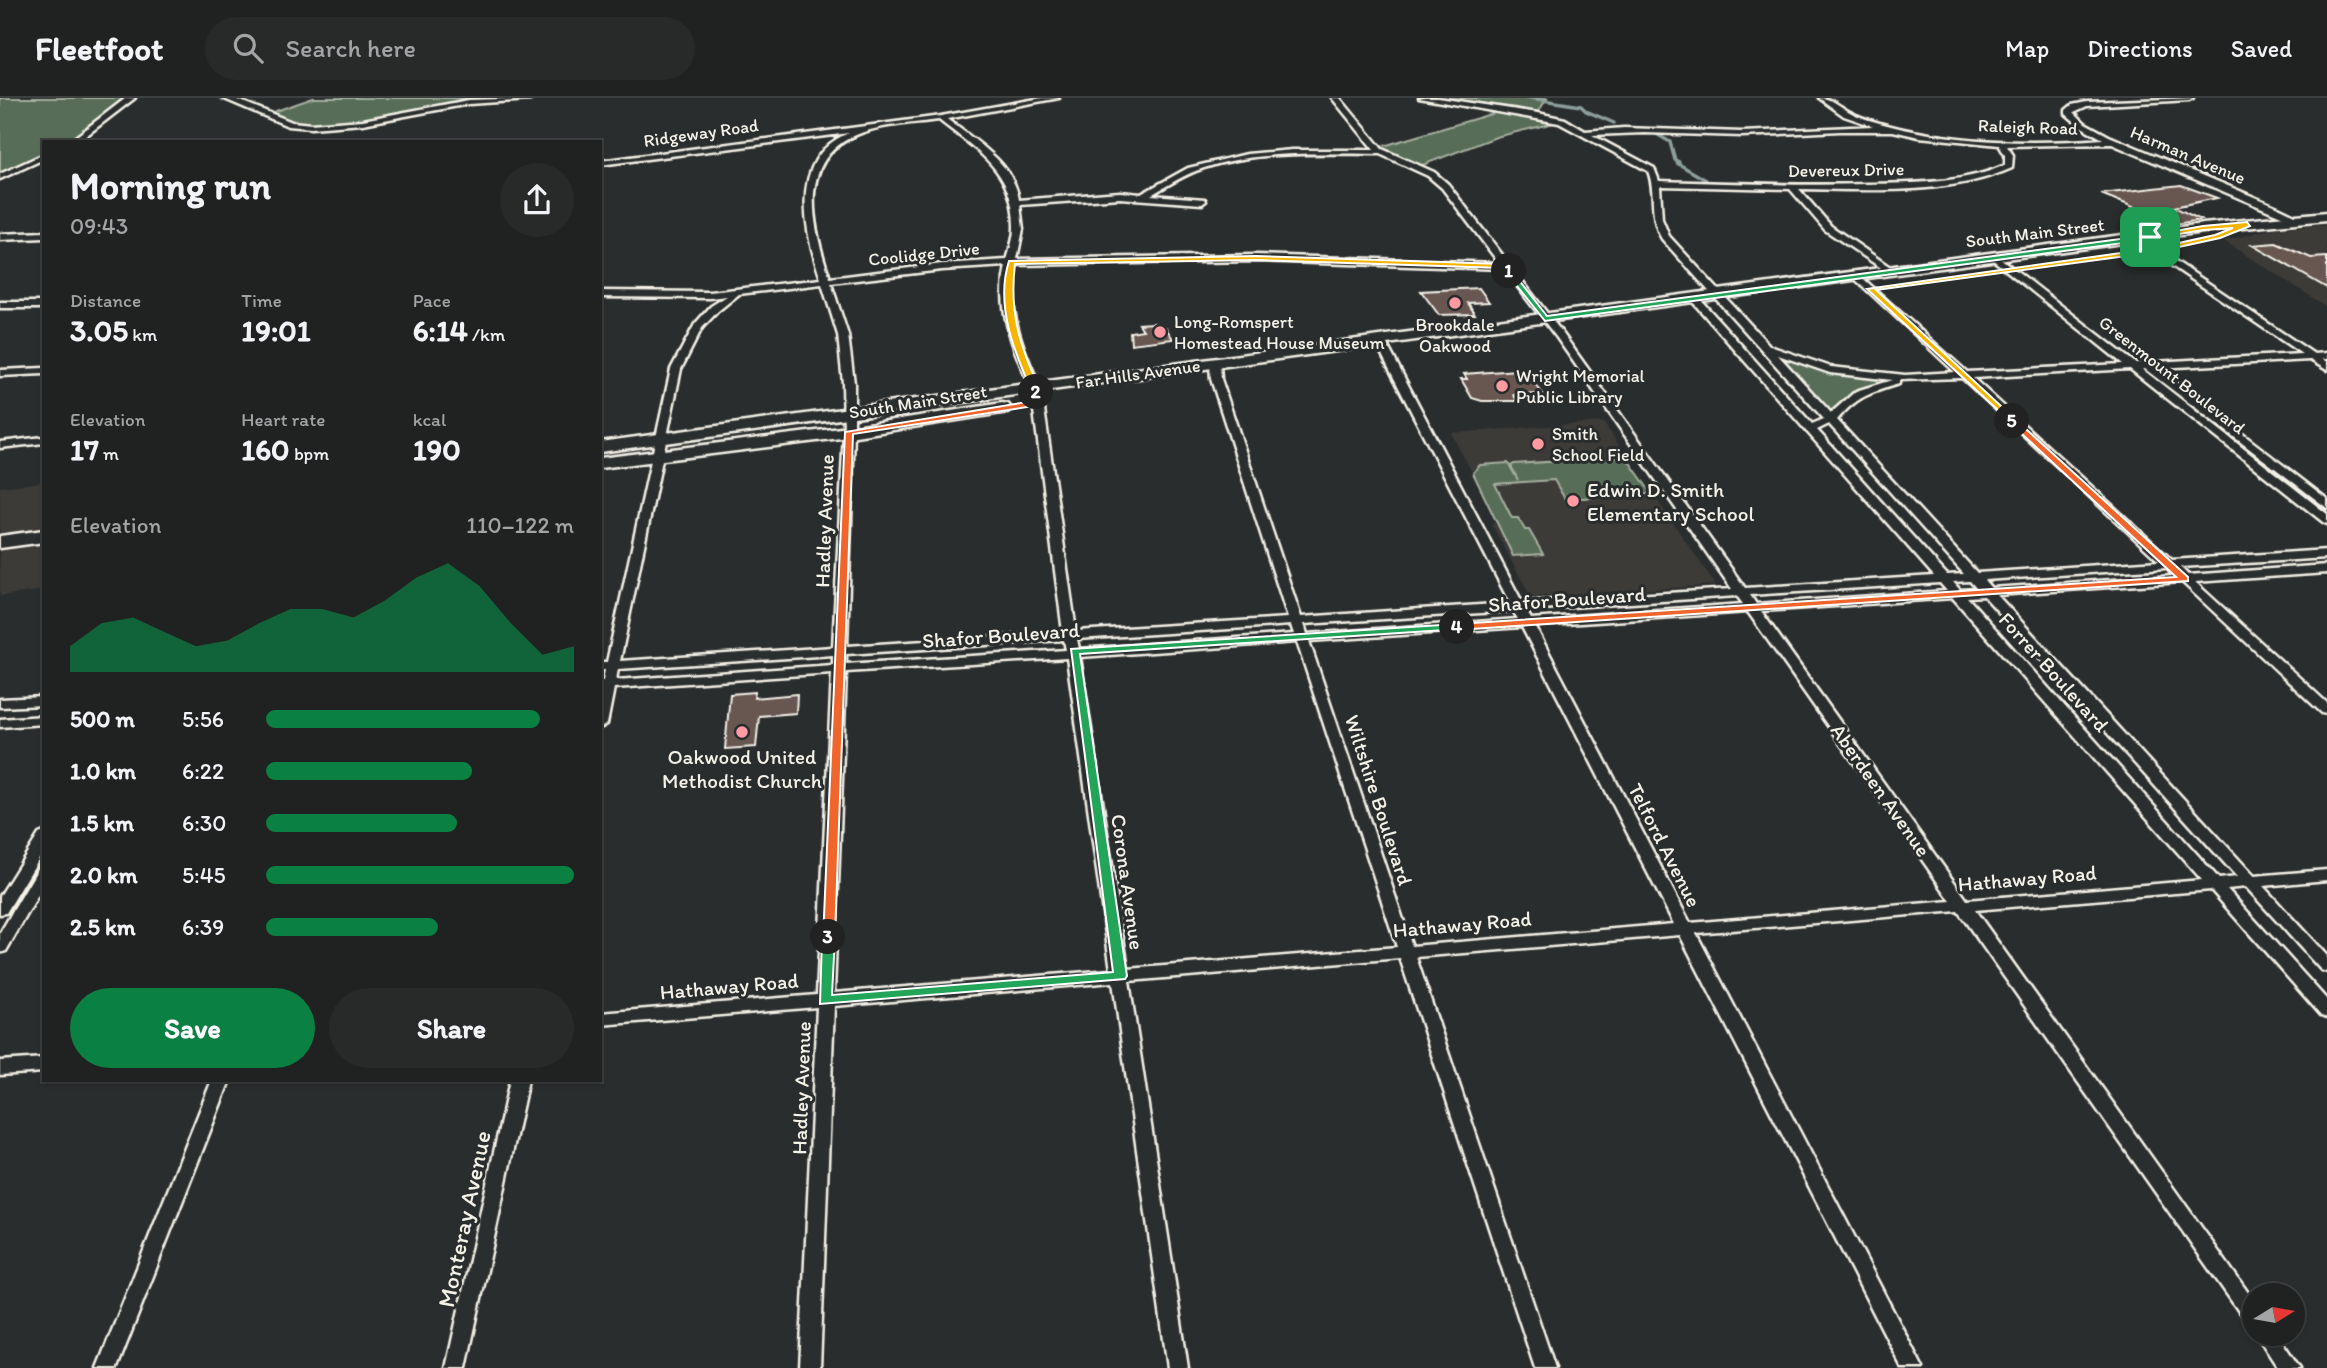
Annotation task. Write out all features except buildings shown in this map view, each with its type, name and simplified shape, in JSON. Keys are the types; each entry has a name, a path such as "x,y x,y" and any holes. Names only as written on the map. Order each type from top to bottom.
{"main road":[{"path":"2247,225 2327,216"},
{"name":"South Main Street","path":"1722,302 1890,271 2156,250 2217,236 2247,225"},
{"name":"South Main Street","path":"1722,302 1870,289 2137,239 2203,228 2247,225"},
{"name":"Far Hills Avenue","path":"602,447 849,414 1037,396 1722,302"},
{"name":"South Main Street","path":"602,463 849,432 1037,396"},
{"path":"0,531 42,525"},
{"path":"0,542 42,536"}],"street":[{"path":"76,140 131,98"},
{"path":"226,98 291,124 324,126 460,103 530,98"},
{"name":"Ridgeway Road","path":"602,163 941,118 1055,98"},
{"path":"1336,98 1380,152"},
{"path":"1423,98 1562,121 1645,165 1654,174 1655,183"},
{"name":"Raleigh Road","path":"1823,98 1835,108 1854,117 1898,129 2002,144 2056,146 2115,141"},
{"path":"2066,98 2087,104"},
{"name":"Harman Avenue","path":"2189,98 2087,104 2071,109 2070,114 2115,141 2296,219"},
{"path":"941,118 992,158 1009,181 1017,202 1019,229 1011,262"},
{"path":"824,281 812,235 809,197 818,162 835,142 876,127"},
{"path":"1585,133 1637,129 1739,134 1840,127 1898,129"},
{"path":"826,132 835,142"},
{"name":"Devereux Drive","path":"1655,183 1895,186 1979,179 1998,174 2009,166 2009,155 2002,144"},
{"path":"1144,195 1198,167 1220,161 1269,156 1380,152"},
{"name":"Aberdeen Avenue","path":"1380,152 1431,174 1446,186 1551,325 2242,1300"},
{"path":"0,177 42,157"},
{"name":"Forrer Boulevard","path":"1655,183 1658,228 1722,302 1768,348 2327,966"},
{"path":"1792,186 1828,228 1890,271"},
{"path":"1017,202 1093,195 1144,195 1202,201"},
{"path":"0,237 42,236"},
{"path":"2137,239 2327,367"},
{"name":"Coolidge Drive","path":"602,294 705,295 1011,262 1256,258 1504,266"},
{"name":"Corona Avenue","path":"1011,262 1009,314 1021,357 1037,396 1178,1368"},
{"name":"Greenmount Boulevard","path":"2007,262 2149,366 2327,505"},
{"name":"Greenmount Boulevard","path":"2007,262 2327,520"},
{"path":"1857,276 2327,710"},
{"name":"Hadley Avenue","path":"810,1368 849,432 846,350 824,281"},
{"path":"602,708 607,665 681,355 695,330 713,309 742,291"},
{"path":"705,295 714,302 713,309"},
{"path":"0,305 42,305"},
{"name":"Forrer Boulevard","path":"1700,305 2327,1011"},
{"name":"Telford Avenue","path":"1384,348 1913,1368"},
{"path":"1768,348 1797,361 1830,370 1871,376 1917,378 2327,356"},
{"path":"0,373 42,371"},
{"name":"Wiltshire Boulevard","path":"1216,372 1545,1368"},
{"path":"1810,429 1832,419 1860,393 1917,378"},
{"path":"0,445 42,440"},
{"name":"Shafor Boulevard","path":"605,684 840,667 1298,620 2327,554"},
{"name":"Shafor Boulevard","path":"607,665 840,650 1303,637 2327,569"},
{"path":"0,704 42,701"},
{"path":"0,723 42,720"},
{"path":"0,909 42,840"},
{"path":"24,870 42,870"},
{"path":"0,947 42,874"},
{"name":"Hathaway Road","path":"602,1019 2327,875"},
{"path":"0,1068 42,1065"},
{"path":"107,1368 220,1082"},
{"name":"Monteray Avenue","path":"456,1368 519,1082"},
{"path":"2274,1346 2290,1368"}],"shaded area":[{"path":"2327,224 2327,307 2224,241 2271,229"},
{"name":"Edwin D. Smith Elementary School","path":"1603,422 1716,585 1531,597 1492,525 1497,519 1451,433"},
{"path":"42,482 42,590 0,596 0,487"}],"green space":[{"path":"0,98 131,98 76,140 42,140 42,157 0,177"},
{"path":"313,98 530,98 482,101 381,119 300,125 267,114"},
{"path":"1430,98 1547,98 1537,114"},
{"path":"1501,111 1558,122 1496,137 1420,166 1380,147"},
{"path":"1786,355 1811,365 1917,378 1875,387 1832,419 1775,356"},
{"path":"1626,457 1652,494 1565,499 1554,480 1495,484 1512,518 1518,518 1525,530 1529,530 1543,554 1513,556 1473,473 1480,465 1508,463 1518,480 1511,466 1514,464"}],"waterway":[{"path":"1530,98 1581,106 1586,111 1614,123"},
{"path":"1653,132 1670,142 1675,160 1679,162 1677,163 1706,180"}],"place":[{"name":"Brookdale Oakwood","path":"1455,303"},
{"name":"Long-Romspert Homestead House Museum","path":"1160,332"},
{"name":"Wright Memorial Public Library","path":"1502,386"},
{"name":"Smith School Field","path":"1538,444"},
{"name":"Edwin D. Smith Elementary School","path":"1573,501"},
{"name":"Oakwood United Methodist Church","path":"742,732"}],"route":[{"path":"2247,225 2217,236 2156,250 1870,289 2185,579 1074,651 1121,976 825,1001 849,432 1037,403 1036,388 1025,368 1009,314 1011,262 1256,258 1504,266 1545,318 2150,237 2203,228 2247,225"}]}
